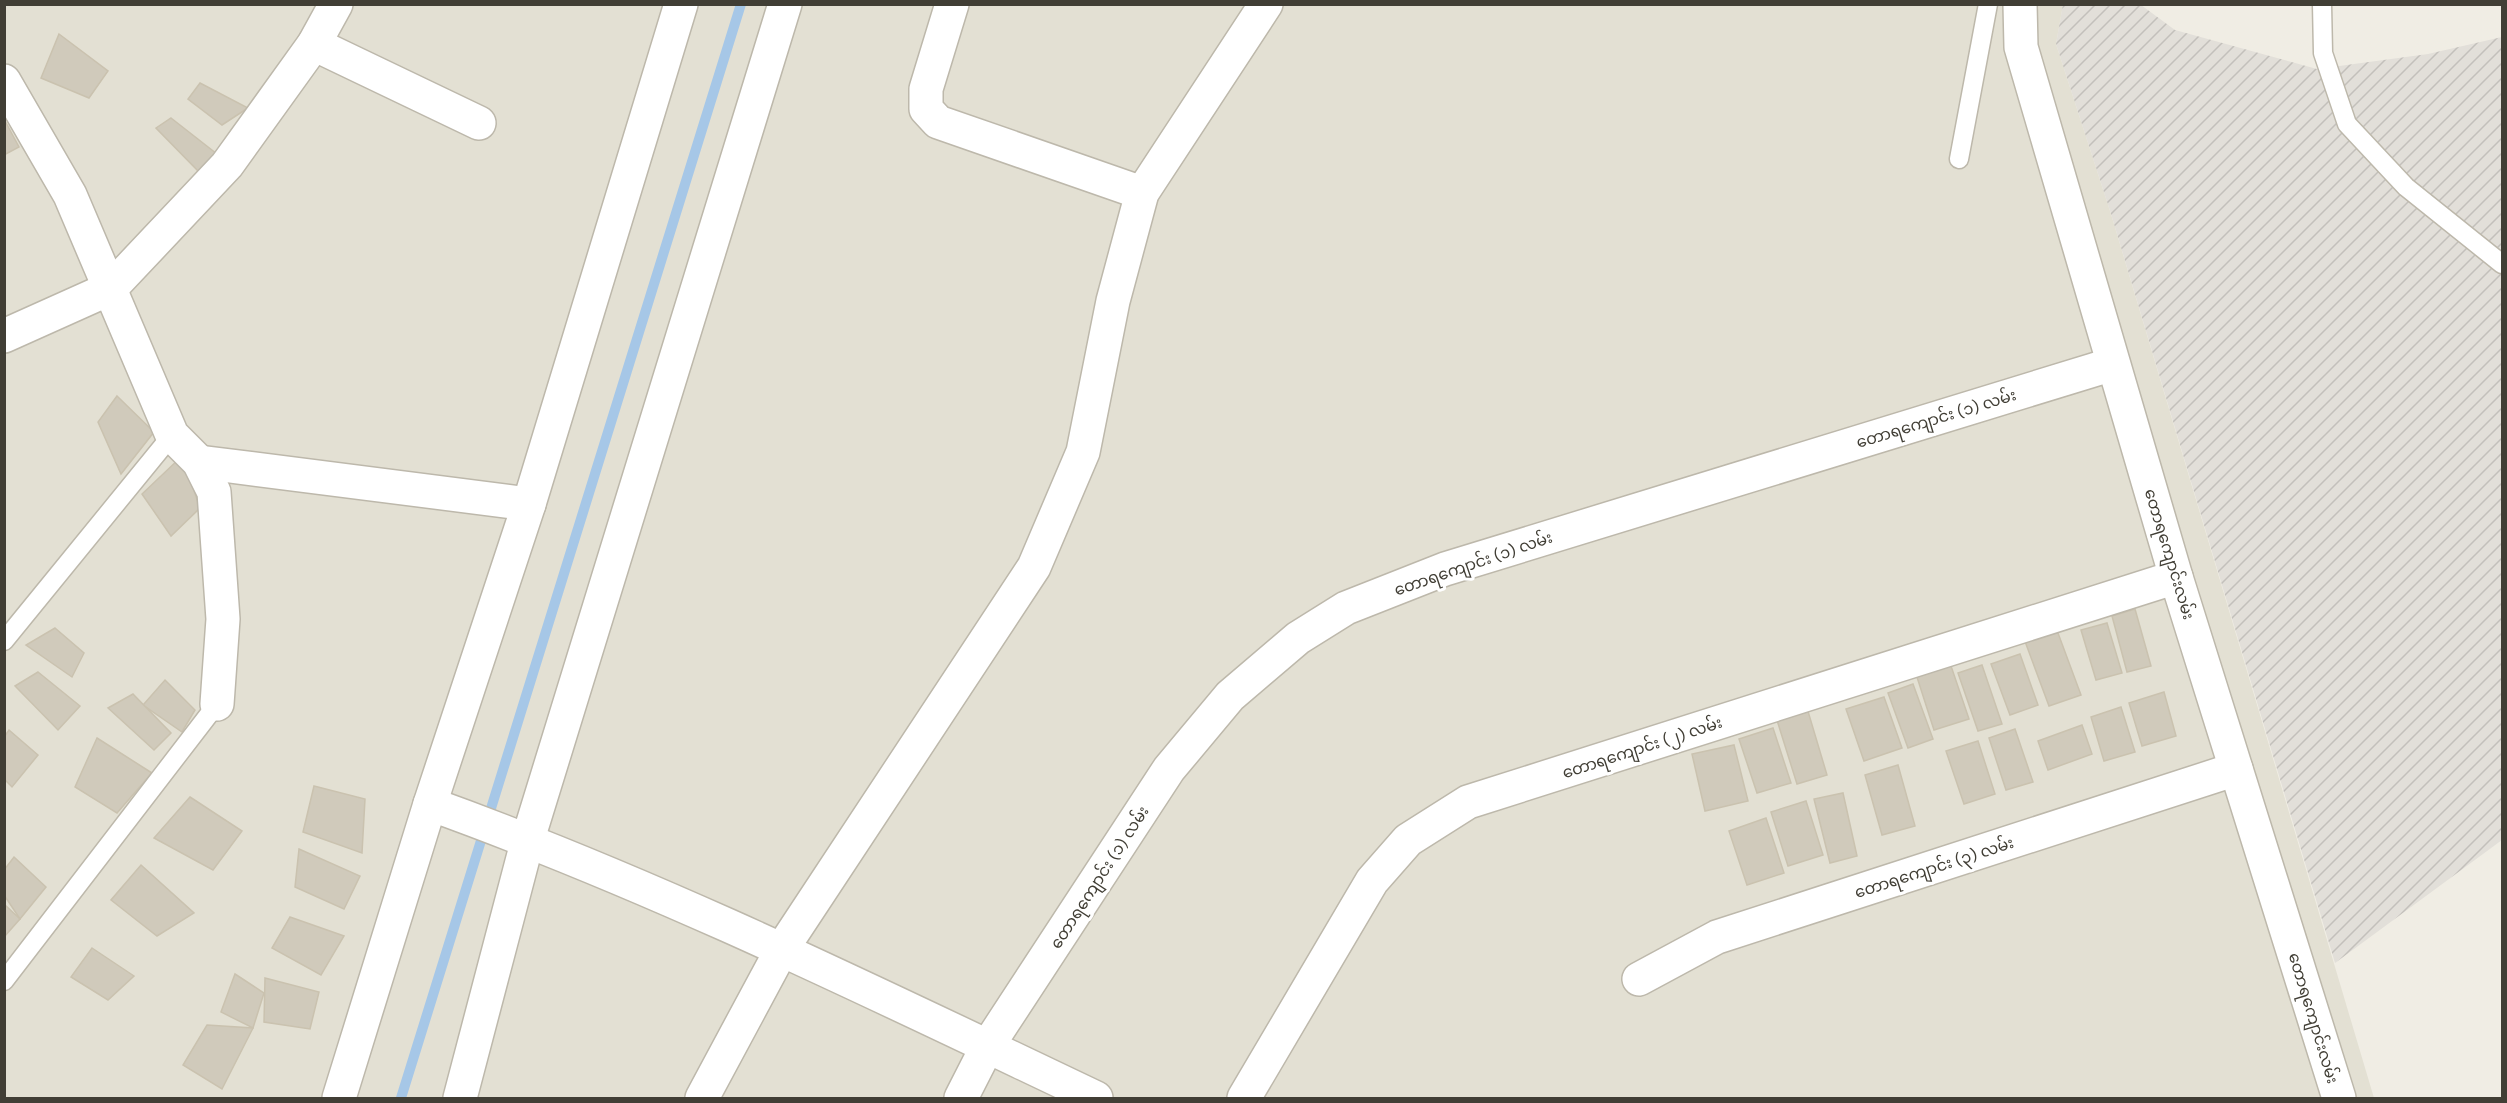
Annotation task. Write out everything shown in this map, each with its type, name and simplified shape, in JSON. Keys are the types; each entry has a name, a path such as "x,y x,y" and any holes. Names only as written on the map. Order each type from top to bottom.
{"street":[{"path":"4,336 111,288 226,165 315,44 336,4"},
{"path":"339,1098 430,804 529,504 681,4"},
{"path":"460,1098 528,839 785,4"},
{"path":"952,4 926,89 926,109 938,122 1142,193"},
{"path":"702,1098 782,949 1034,567 1083,452 1113,301 1142,193 1266,4"},
{"name":"တောရကျောင်းလမ်း","path":"2020,4 2021,47 2176,577 2339,1098"},
{"path":"315,44 479,123"},
{"path":"4,81 70,195 172,435 199,462 214,492 223,619 217,704"},
{"name":"တောရကျောင်း (၁) လမ်း","path":"961,1098 987,1047 1169,769 1230,696 1298,638 1346,608 1445,569 2114,364"},
{"path":"199,462 529,504"},
{"name":"တောရကျောင်း (၂) လမ်း","path":"1244,1098 1372,881 1408,840 1468,802 2176,577"},
{"name":"တောရကျောင်း (၃) လမ်း","path":"1639,979 1717,937 2236,769"},
{"path":"430,804 528,839 782,949 1096,1098"}],"lane":[{"path":"1959,159 1988,4"},
{"path":"2322,4 2323,53 2347,124 2406,187 2502,264"},
{"path":"4,641 172,435"},
{"path":"4,981 217,704"}],"shaded area":[{"path":"5,4 2063,5 2056,44 2111,214 2374,1098 5,1098"},
{"path":"2063,4 2141,5 2175,30 2317,69 2428,54 2502,37 2502,840 2335,963 2111,214 2056,44"}],"building":[{"path":"59,34 108,71 89,98 41,78"},
{"path":"200,83 248,108 222,125 188,99"},
{"path":"171,118 217,154 198,171 156,128"},
{"path":"4,119 19,147 4,155"},
{"path":"117,396 154,432 121,474 98,422"},
{"path":"182,456 200,508 171,536 142,494"},
{"path":"2135,609 2151,666 2127,672 2112,616"},
{"path":"2107,623 2122,673 2096,680 2081,630"},
{"path":"2055,625 2081,695 2049,706 2023,636"},
{"path":"55,628 84,653 72,677 26,645"},
{"path":"2020,654 2038,705 2010,715 1991,664"},
{"path":"1950,663 1969,719 1934,730 1916,674"},
{"path":"1982,665 2002,724 1978,731 1958,673"},
{"path":"38,672 80,706 58,730 15,686"},
{"path":"165,680 195,710 182,732 143,705"},
{"path":"1913,684 1933,739 1908,748 1888,693"},
{"path":"2164,692 2176,736 2142,746 2129,703"},
{"path":"133,694 171,733 154,750 108,708"},
{"path":"1884,697 1902,748 1864,761 1846,709"},
{"path":"2121,707 2135,752 2104,761 2091,717"},
{"path":"1807,708 1827,775 1797,784 1776,717"},
{"path":"2082,725 2092,754 2048,770 2038,741"},
{"path":"1773,728 1791,783 1757,793 1739,739"},
{"path":"2015,729 2033,782 2006,790 1989,738"},
{"path":"9,730 38,755 12,787 4,779 4,737"},
{"path":"97,738 152,773 117,813 75,787"},
{"path":"1978,741 1995,794 1964,804 1946,751"},
{"path":"1734,745 1748,801 1705,811 1692,754"},
{"path":"1898,765 1915,826 1882,835 1865,775"},
{"path":"314,786 365,799 362,853 303,832"},
{"path":"1843,793 1857,856 1830,863 1814,799"},
{"path":"190,797 242,831 213,870 154,838"},
{"path":"1806,801 1823,855 1788,866 1771,812"},
{"path":"1766,818 1784,873 1747,885 1729,831"},
{"path":"299,849 360,876 344,909 295,887"},
{"path":"14,857 46,887 20,919 4,895 4,870"},
{"path":"141,865 194,913 157,936 111,900"},
{"path":"4,904 20,919 4,937"},
{"path":"290,917 344,936 321,975 272,948"},
{"path":"92,948 134,976 108,1000 71,977"},
{"path":"235,974 264,993 253,1028 221,1012"},
{"path":"265,978 319,992 310,1029 264,1022"},
{"path":"207,1025 253,1028 222,1089 183,1065"}],"waterway":[{"path":"401,1098 741,4"}]}
